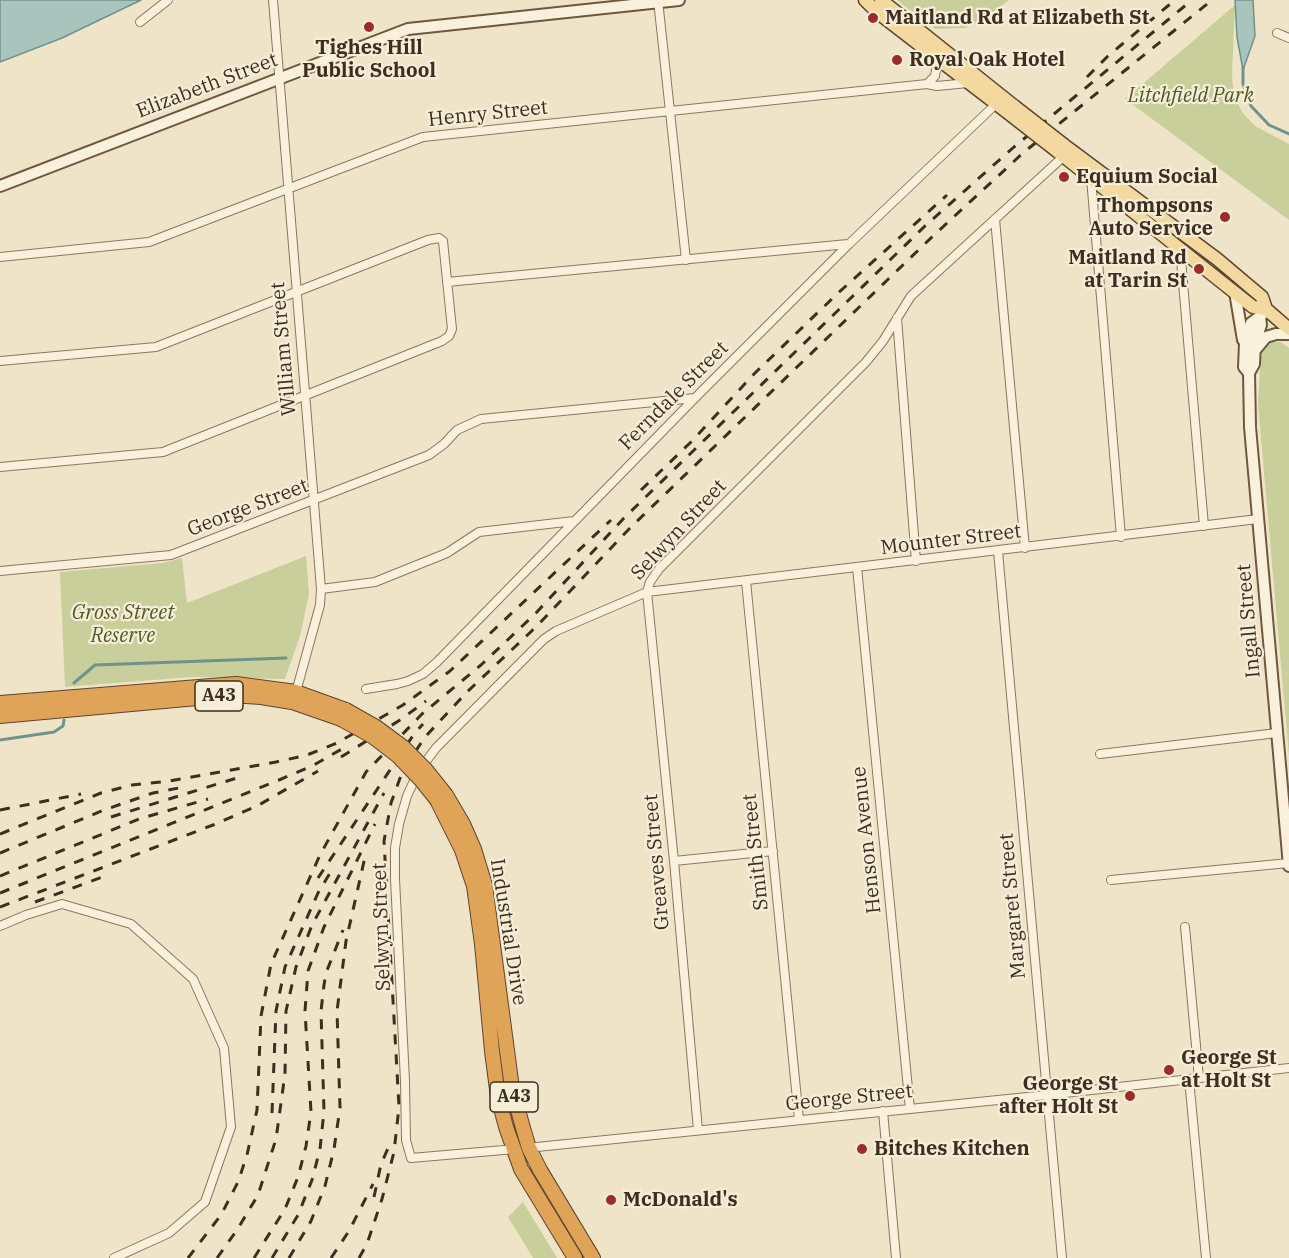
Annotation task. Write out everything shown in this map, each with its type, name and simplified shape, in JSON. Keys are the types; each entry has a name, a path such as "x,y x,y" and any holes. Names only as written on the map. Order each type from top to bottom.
{"highway":[{"name":"Industrial Drive","path":"0,703 236,684 296,692 376,727 403,747 426,770 442,797 463,824 474,849 485,885 512,1089 529,1148 593,1258"},
{"name":"Industrial Drive","path":"0,716 230,695 292,702 343,714"},
{"name":"Industrial Drive","path":"442,797 474,886 498,1097 513,1149 523,1173 575,1258"}],"main road":[{"name":"Elizabeth Street","path":"0,186 397,32 418,27 679,0"},
{"path":"864,0 996,104 1011,109"},
{"path":"881,0 1062,151 1091,178 1253,307 1289,328"},
{"path":"1062,151 1217,259 1262,297 1263,313"},
{"name":"Ingall Street","path":"1235,292 1241,339 1245,343 1244,367 1249,373"},
{"path":"1245,343 1251,323 1263,313"},
{"name":"Ingall Street","path":"1263,313 1256,335 1254,364 1249,373 1250,427 1289,865"},
{"path":"1255,352 1260,342 1266,337 1289,334"}],"street":[{"path":"140,22 168,0"},
{"name":"William Street","path":"273,0 321,590 320,605 296,692"},
{"path":"658,1 686,260"},
{"path":"1277,33 1289,38"},
{"path":"927,84 935,76 938,59"},
{"name":"Henry Street","path":"0,257 149,243 423,137 927,84 937,86 970,83"},
{"name":"Ferndale Street","path":"366,689 397,684 423,674 437,662 849,244 996,104"},
{"name":"Selwyn Street","path":"411,1158 406,1140 395,879 396,848 407,796 418,772 436,748 544,639 647,592 650,582 659,569 867,362 911,296 995,219 1062,151"},
{"path":"1091,178 1122,537"},
{"path":"995,219 1025,548"},
{"path":"0,361 156,347 428,240 439,238 443,241 452,329 451,334 442,341 163,452 0,467"},
{"path":"447,282 849,244"},
{"path":"1180,248 1204,526"},
{"path":"897,316 916,561"},
{"name":"George Street","path":"0,571 168,556 429,455 464,426 490,418 695,398"},
{"name":"Mounter Street","path":"647,592 1258,519"},
{"path":"321,590 375,582 447,553 479,532 574,521"},
{"name":"Margaret Street","path":"998,551 1062,1258"},
{"name":"Henson Avenue","path":"857,567 910,1108"},
{"name":"Smith Street","path":"746,581 799,1120"},
{"name":"Greaves Street","path":"647,592 698,1130"},
{"path":"1100,754 1277,733"},
{"path":"674,861 773,851"},
{"path":"1111,880 1289,865"},
{"path":"0,926 62,904 131,924 193,979 224,1048 231,1127 205,1202 169,1233 114,1258"},
{"path":"1185,927 1198,1078"},
{"name":"George Street","path":"411,1158 1047,1095 1289,1068"},
{"path":"1189,1079 1206,1258"},
{"path":"883,1111 896,1258"}],"green space":[{"path":"897,0 1009,0 984,19 965,28 935,29"},
{"name":"Litchfield Park","path":"1235,5 1232,76 1234,95 1242,112 1255,126 1289,144 1289,220 1125,99"},
{"path":"1271,339 1289,348 1289,757 1258,404 1261,350"},
{"name":"Gross Street Reserve","path":"306,556 309,594 300,636 285,679 192,677 65,687 60,572 163,563 182,558 187,603"},
{"path":"523,1202 557,1258 533,1258 508,1217"}],"water":[{"path":"0,0 141,0 62,38 0,62"},
{"path":"1235,0 1253,0 1255,36 1243,70 1237,37"}],"waterway":[{"path":"1243,67 1243,84 1251,106 1269,125 1289,134"},
{"path":"74,683 95,665 286,658"},
{"path":"0,740 54,732 63,726 64,720"}],"railway":[{"path":"1087,77 1108,56 1175,0"},
{"path":"188,1258 221,1215 238,1182 247,1155 257,1110 261,1016 271,964 320,855 366,772 422,714 481,665 535,614 624,518 925,226 1014,147 1192,0"},
{"path":"359,1258 367,1244 382,1199 394,1152 399,1107 384,841 391,803 403,770 425,737 467,692 537,626 631,527 933,236 1023,153 1212,0"},
{"path":"641,490 691,442 754,374 837,294 947,195"},
{"path":"0,834 101,793 132,785 169,781 276,762 307,755 337,743 403,705 450,671 611,520"},
{"path":"341,757 426,701"},
{"path":"318,878 414,734 423,724"},
{"path":"0,893 279,780 314,765 347,746"},
{"path":"0,907 213,825 257,806 318,771"},
{"path":"111,817 240,777"},
{"path":"0,853 104,810 153,793 184,787"},
{"path":"217,1258 258,1195 276,1139 285,1074 286,1011 296,967 312,925 384,793"},
{"path":"0,810 81,794"},
{"path":"0,876 139,819 208,799"},
{"path":"254,1258 285,1209 298,1177 306,1146 311,1112 305,1011 308,971 324,927 375,824"},
{"path":"289,1258 311,1221 325,1186 334,1149 340,1108 337,1011 346,941 365,857"},
{"path":"272,1113 276,1011 285,967 318,893 330,873"},
{"path":"35,902 108,875"},
{"path":"272,1258 298,1215 312,1180 320,1149 324,1111 321,1011 326,973 343,930"},
{"path":"374,1197 381,1164 389,1146"},
{"path":"331,1258 349,1231 373,1184"}],"place":[{"name":"Maitland Rd at Elizabeth St","path":"873,18"},
{"name":"Tighes Hill Public School","path":"369,27"},
{"name":"Royal Oak Hotel","path":"897,60"},
{"name":"Equium Social","path":"1064,177"},
{"name":"Thompsons Auto Service","path":"1225,217"},
{"name":"Maitland Rd at Tarin St","path":"1199,269"},
{"name":"George St at Holt St","path":"1169,1070"},
{"name":"George St after Holt St","path":"1130,1096"},
{"name":"Bitches Kitchen","path":"862,1149"},
{"name":"McDonald's","path":"611,1200"}]}
